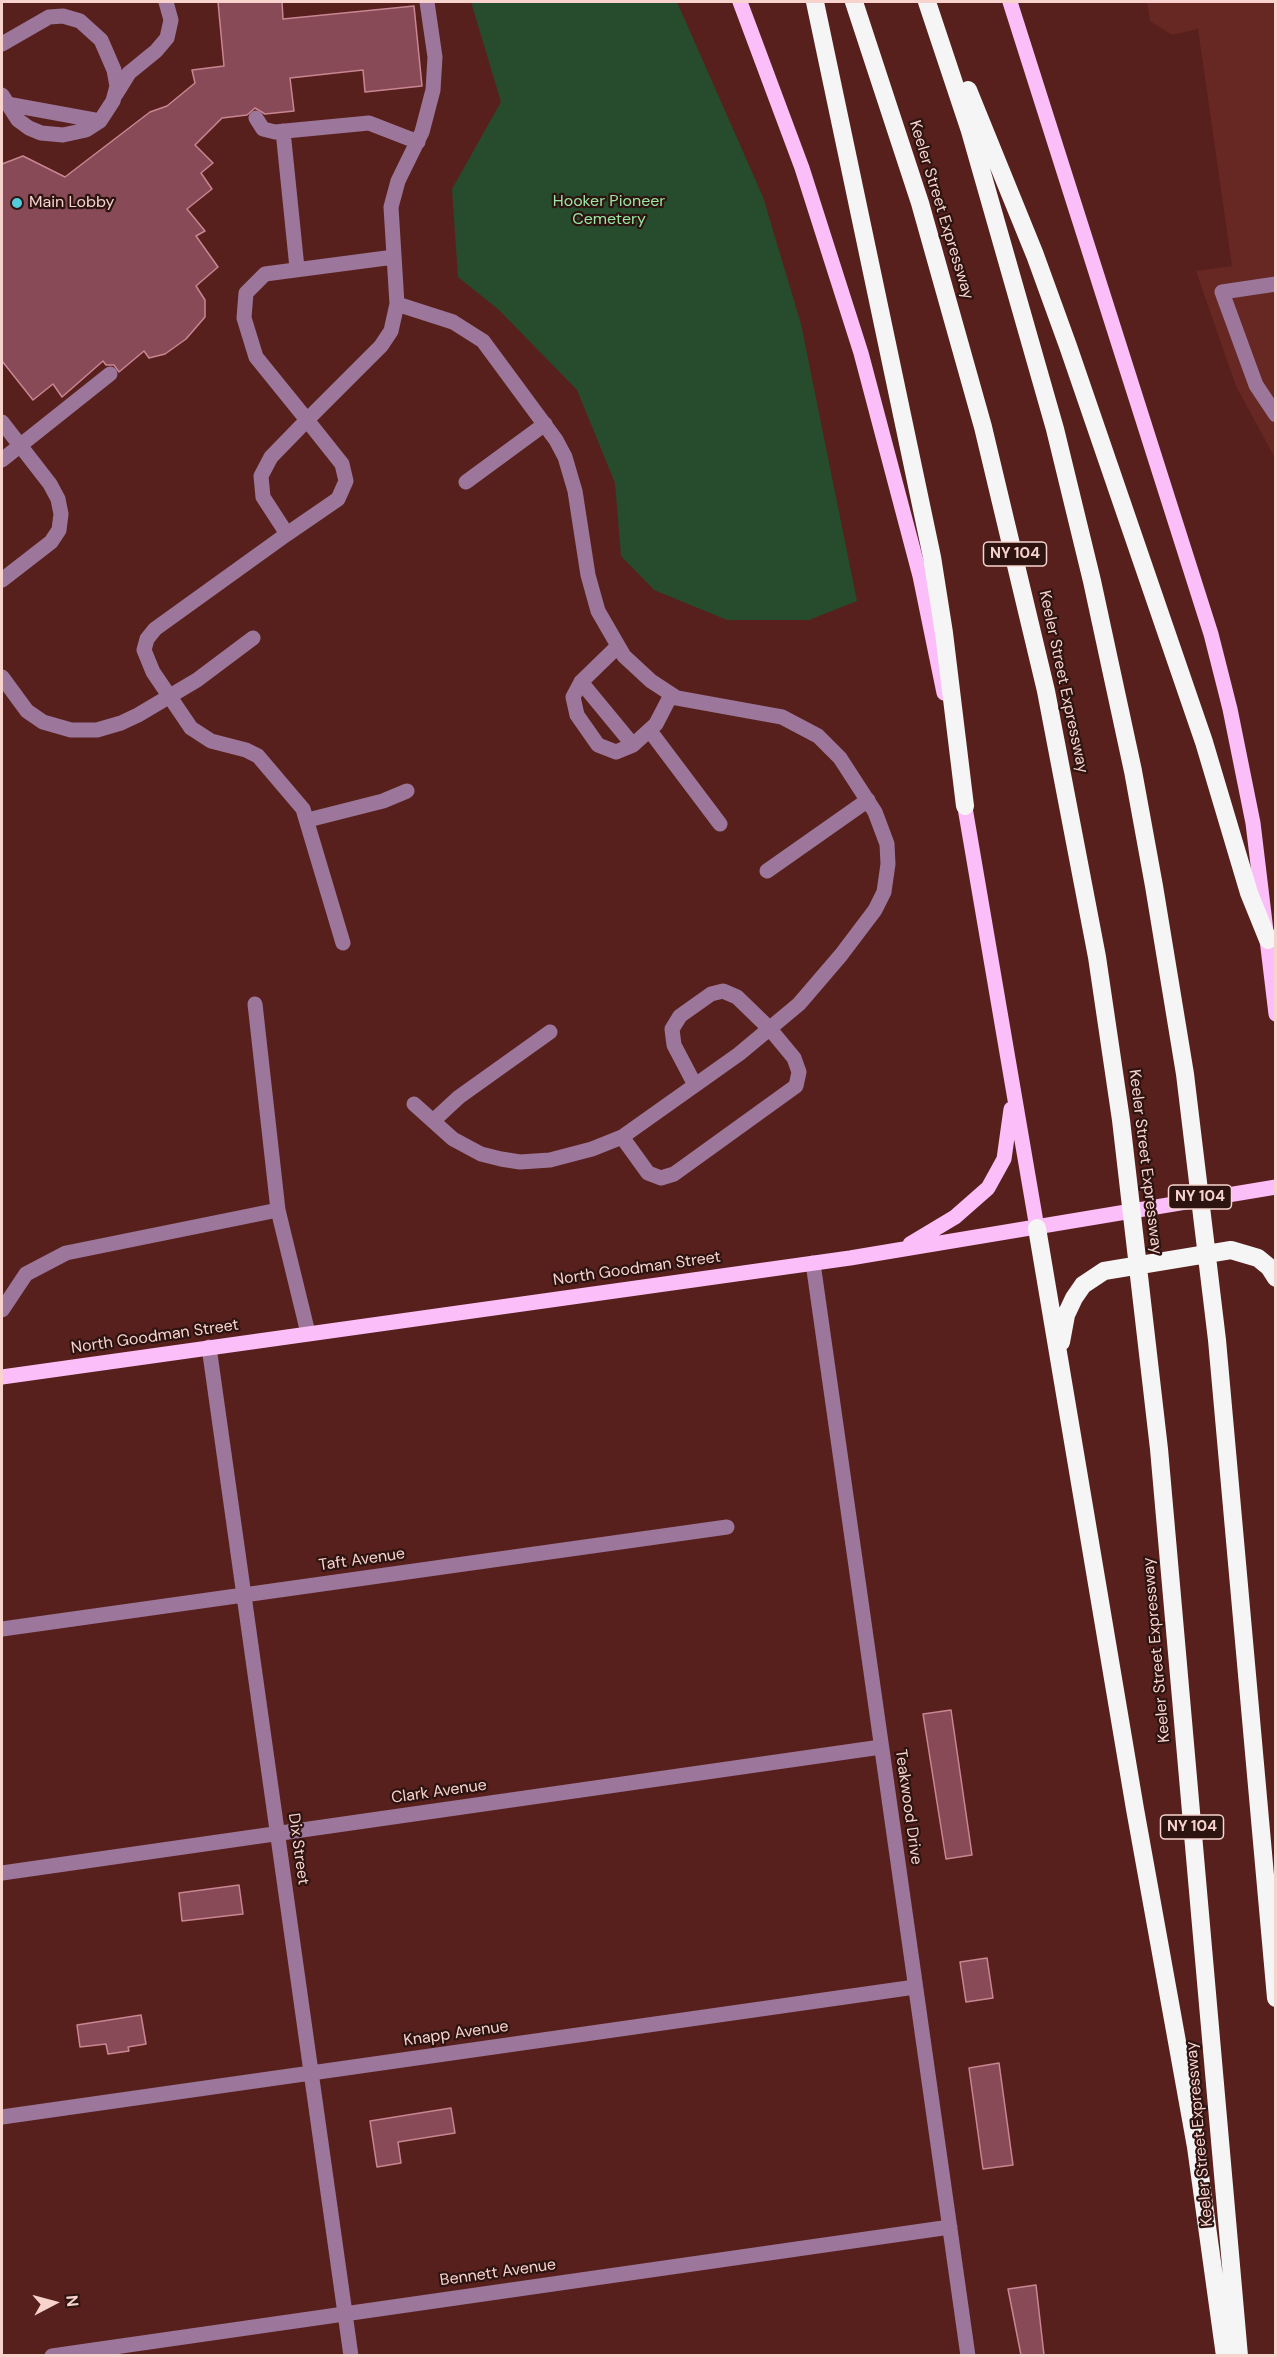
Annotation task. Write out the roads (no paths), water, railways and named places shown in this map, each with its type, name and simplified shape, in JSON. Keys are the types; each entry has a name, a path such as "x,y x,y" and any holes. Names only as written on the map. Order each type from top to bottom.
{"highway":[{"path":"815,2 930,546 946,642 965,806"},
{"name":"Keeler Street Expressway","path":"854,2 918,194 948,297 1020,577 1085,890 1121,1120 1159,1449 1239,2355"},
{"path":"930,2 1050,293 1207,750 1249,893 1268,940"},
{"name":"NY 104","path":"930,2 1003,242 1055,429 1090,571 1140,809 1174,1000 1210,1288 1275,1998"},
{"path":"1037,1228 1196,2147 1225,2355"},
{"path":"1061,1373 1062,1335 1070,1306 1083,1285 1104,1271 1231,1250 1258,1258 1269,1267 1275,1278"}],"main road":[{"path":"740,2 815,206 879,417 922,586 965,806 1037,1228"},
{"path":"1010,2 1211,634 1246,786 1268,940 1275,1014"},
{"path":"892,1251 925,1236 955,1217 976,1201 993,1181 1004,1159 1008,1139 1012,1082"},
{"name":"North Goodman Street","path":"2,1377 813,1263 1037,1228 1275,1187"}],"street":[{"path":"4,99 23,124 48,135 79,133 100,121 129,73 156,51 167,38 171,20 166,2"},
{"path":"287,534 263,497 261,476 271,457 381,346 391,331 397,304 391,228 392,198 418,142 431,103 434,79 434,45 427,2"},
{"path":"2,44 49,17 63,16 80,21 97,33 107,50 116,78 116,94"},
{"path":"4,99 100,121"},
{"path":"256,118 263,129 283,131 369,123 418,142"},
{"path":"283,131 297,268"},
{"path":"343,943 308,820 300,804 258,756 197,733 169,696 146,657 144,645 150,634 338,499 346,482 342,464 256,357 244,318 246,294 254,282 271,272 394,257"},
{"path":"1275,284 1222,292 1256,385 1275,415"},
{"path":"397,304 444,318 477,336 489,347 561,448 576,497 591,587 603,622 617,647 651,681 671,695 695,703 769,714 801,725 833,750 868,800 880,822 887,844 888,874 880,901 856,938 789,1013 622,1137 569,1156 520,1162 491,1157 471,1149 433,1122 414,1104"},
{"path":"2,460 110,374"},
{"path":"2,422 55,492 61,506 61,523 51,542 2,580"},
{"path":"466,482 545,424"},
{"path":"2,677 35,717 52,726 80,731 122,723 169,696 253,638"},
{"path":"617,647 574,691 573,703 593,740 609,751 622,751 633,745 650,731 661,716 671,695"},
{"path":"581,682 633,745"},
{"path":"650,731 720,824"},
{"path":"308,820 383,801 407,791"},
{"path":"767,871 868,800"},
{"path":"622,1137 648,1173 661,1178 674,1174 796,1086 799,1072 794,1058 748,1005 723,991 711,994 680,1016 672,1029 674,1044 695,1085"},
{"path":"255,1004 278,1210 308,1333"},
{"path":"433,1122 459,1097 550,1032"},
{"path":"2,1310 26,1274 66,1253 278,1210"},
{"name":"Teakwood Drive","path":"813,1263 968,2355"},
{"name":"Dix Street","path":"209,1347 351,2355"},
{"name":"Taft Avenue","path":"2,1629 727,1527"},
{"name":"Clark Avenue","path":"2,1873 881,1748"},
{"name":"Knapp Avenue","path":"2,2117 915,1987"},
{"name":"Bennett Avenue","path":"52,2355 950,2227"}],"place":[{"name":"Main Lobby","path":"17,203"}],"park label":[{"name":"Hooker Pioneer Cemetery","path":"609,211"}]}
